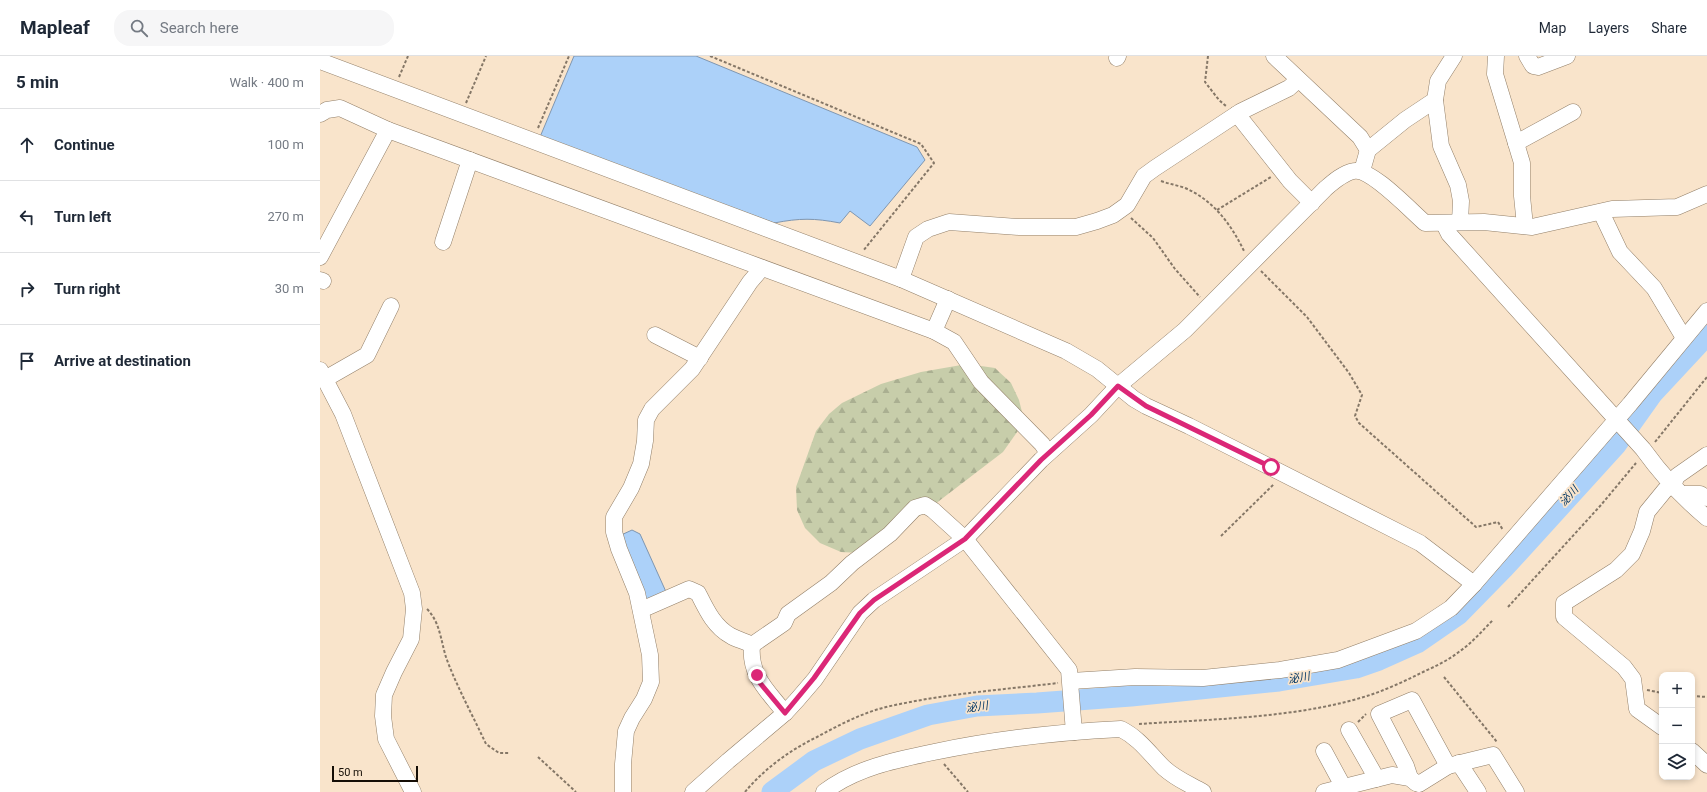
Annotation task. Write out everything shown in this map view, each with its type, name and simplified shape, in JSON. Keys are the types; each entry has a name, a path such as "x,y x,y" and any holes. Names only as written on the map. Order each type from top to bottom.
{"street":[{"path":"1274,56 1360,137 1368,150"},
{"path":"1454,56 1438,81 1435,100 1441,146 1458,185 1462,201 1460,222"},
{"path":"1496,56 1495,74 1522,163 1522,196 1525,226"},
{"path":"1527,56 1533,66 1538,67 1567,56"},
{"path":"320,61 901,279 1083,359 1146,406 1420,542 1474,584"},
{"path":"901,279 916,237 928,229 949,222 1019,227 1076,227 1113,215 1126,205 1144,176 1237,114 1289,88 1298,80"},
{"path":"1362,171 1368,150 1435,100"},
{"path":"320,114 327,110 340,108 388,130 934,331 954,342 981,382 1042,444 1048,453"},
{"path":"1516,143 1573,112"},
{"path":"1237,114 1290,181 1312,203"},
{"path":"320,256 388,130"},
{"path":"443,242 470,160"},
{"path":"693,792 785,713 814,678 860,613 874,600 965,539 1048,453 1091,415 1118,386 1185,330 1339,178 1353,171 1362,171 1379,181 1425,223 1444,224 1484,222 1532,227 1612,209 1677,207 1707,194"},
{"path":"1602,212 1620,252 1654,288 1684,338"},
{"path":"1444,224 1449,234 1678,489 1707,518"},
{"path":"623,792 622,764 626,731 644,699 651,682 650,655 641,610 637,593 619,549 614,532 614,517 631,488 641,464 645,441 646,420 652,409 692,369 750,282 762,268"},
{"path":"934,331 948,300"},
{"path":"391,306 367,355 322,375 343,414 400,557 412,592 414,609 411,639 384,695 383,716 386,739 413,792"},
{"path":"1071,685 1135,677 1203,678 1280,670 1338,660 1416,631 1451,608 1474,584 1510,541 1617,421 1707,311"},
{"path":"655,335 700,358"},
{"path":"1678,489 1677,476 1707,455"},
{"path":"1659,724 1637,709 1633,679 1624,667 1564,617 1564,603 1616,570 1632,554 1642,532 1647,512 1665,490 1678,489 1700,494 1707,498"},
{"path":"752,645 784,623 788,614 831,583 852,563 890,534 915,508 925,506 933,510 965,539 1069,670 1073,728"},
{"path":"641,610 688,589 698,593 709,615 720,629 731,636 752,645"},
{"path":"752,645 754,667 760,683 785,713"},
{"path":"1419,785 1406,766 1379,714 1412,700 1454,764 1478,792"},
{"path":"824,792 860,771 889,762 984,742 1073,728 1127,732 1164,768 1179,780 1203,792"},
{"path":"1349,730 1376,779"},
{"path":"1324,751 1354,788"},
{"path":"1695,754 1707,765"},
{"path":"1419,785 1454,764 1493,755 1516,792"},
{"path":"1324,792 1354,788 1376,779 1392,775 1419,785"}],"path":[{"path":"394,89 408,56"},
{"path":"461,114 486,56"},
{"path":"532,141 569,56"},
{"path":"710,56 921,144 934,163 854,262"},
{"path":"1208,56 1205,82 1219,100 1237,114"},
{"path":"1217,210 1268,180 1281,169"},
{"path":"1144,176 1184,187 1199,195 1217,210 1222,215 1247,257 1307,317 1349,373 1362,395 1355,416 1359,423 1476,528 1498,522 1510,541"},
{"path":"1123,207 1141,228 1153,238 1175,269 1209,306"},
{"path":"1508,607 1601,505 1644,451 1707,377"},
{"path":"1220,536 1284,474"},
{"path":"413,600 424,606 432,614 441,635 447,660 486,744 499,753 510,753"},
{"path":"1127,732 1133,724 1293,712 1334,705 1373,694 1402,683 1461,651 1493,620"},
{"path":"1444,677 1499,744"},
{"path":"745,792 774,764 799,746 868,713 886,707 960,694 1071,685"},
{"path":"1695,696 1707,697"},
{"path":"933,752 968,792"},
{"path":"538,757 576,792"}],"green space":[{"path":"967,364 995,368 1011,383 1019,400 1022,412 1022,425 1003,452 892,537 861,553 841,552 820,543 805,528 797,510 796,487 816,431 829,414 842,403 881,384 921,372"}],"water":[{"path":"574,56 696,56 917,147 925,160 870,226 850,211 840,223 807,219 774,223 540,137"},
{"path":"632,530 640,534 667,594 643,601 619,536"}],"waterway":[{"name":"泌川","path":"772,792 814,761 860,739 928,715 977,706 1131,696 1279,681 1356,668 1379,660 1417,643 1459,614 1504,568 1616,445 1653,393 1707,335"}],"route":[{"path":"757,675 760,683 785,713 814,678 860,613 874,600 965,539 1048,453 1091,415 1118,386 1134,399 1146,406 1271,467"}]}
